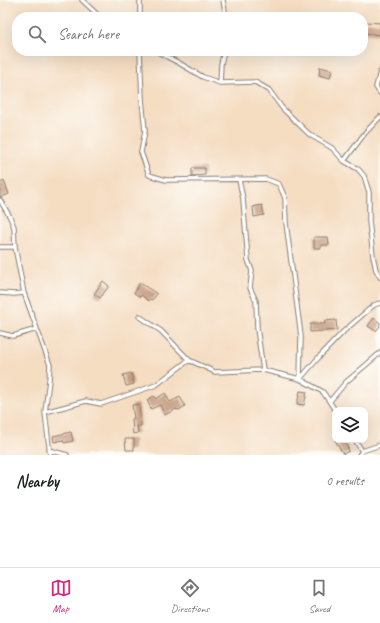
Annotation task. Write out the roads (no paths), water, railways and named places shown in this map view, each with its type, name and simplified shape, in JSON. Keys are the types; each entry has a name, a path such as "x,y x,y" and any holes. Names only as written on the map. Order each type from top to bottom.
{"street":[{"path":"82,0 95,12"},
{"path":"140,0 140,12"},
{"path":"223,0 225,12"},
{"path":"140,56 145,131 141,152 149,175 166,180 266,179 279,184 285,198 286,223 301,336 300,379"},
{"path":"166,56 202,77 220,83 255,82 269,90 282,108 310,135 332,148 344,161 358,169 364,176 369,196 368,221 373,256 376,270 380,277"},
{"path":"220,83 223,56"},
{"path":"380,72 376,87 380,93"},
{"path":"344,161 380,117"},
{"path":"239,180 243,199 248,260 252,271 250,288 256,301 257,328 263,370"},
{"path":"0,200 14,227 15,247 24,293 50,365 50,380 45,412 50,453 67,455"},
{"path":"0,247 15,247"},
{"path":"0,293 24,293"},
{"path":"300,379 344,331 374,305 380,303"},
{"path":"139,316 161,331 189,360 215,372 263,370 300,379 323,392 333,407"},
{"path":"0,333 13,336 37,328"},
{"path":"330,401 346,382 380,353"},
{"path":"45,412 86,401 101,404 156,385 189,360"},
{"path":"357,443 362,451"},
{"path":"359,455 362,451 380,445"}]}
